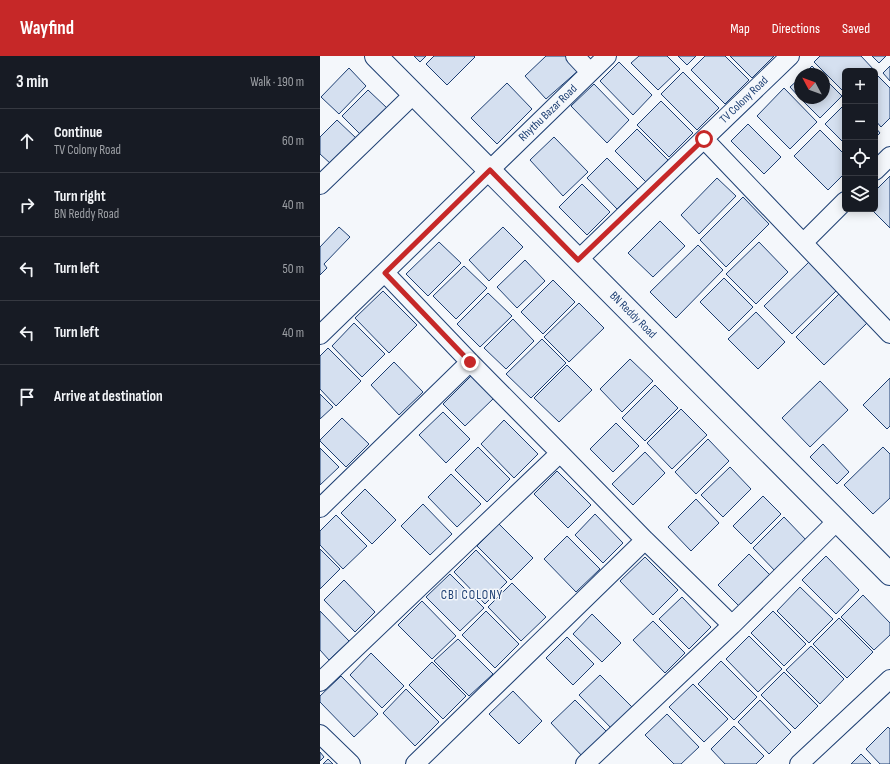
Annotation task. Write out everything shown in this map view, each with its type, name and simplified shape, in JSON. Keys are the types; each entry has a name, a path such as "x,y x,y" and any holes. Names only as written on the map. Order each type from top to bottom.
{"street":[{"name":"BN Reddy Road","path":"376,56 890,574"},
{"path":"575,56 590,72"},
{"name":"Rhythu Bazar Road","path":"320,335 607,56"},
{"name":"TV Colony Road","path":"578,260 790,56"},
{"path":"322,177 414,94"},
{"path":"704,139 890,334"},
{"path":"878,168 890,156"},
{"path":"803,243 842,204"},
{"path":"385,273 645,540 732,625"},
{"path":"320,508 470,362"},
{"path":"320,682 560,453"},
{"path":"585,764 732,625 837,520"},
{"path":"415,764 645,540"},
{"path":"799,764 890,679"},
{"path":"320,734 351,764"}],"building":[{"path":"414,56 426,56 420,62"},
{"path":"434,56 475,57 447,85 426,64"},
{"path":"546,56 565,56 579,70 546,99 525,76"},
{"path":"639,56 667,56 680,69 658,90 631,63"},
{"path":"678,56 696,56 687,65"},
{"path":"705,56 725,56 749,80 725,104 691,70"},
{"path":"730,56 774,56 752,78"},
{"path":"820,56 861,56 872,68 842,68 842,90 830,78 830,68 820,68 814,62"},
{"path":"872,56 886,56 879,63"},
{"path":"619,62 652,95 633,115 600,81"},
{"path":"890,66 890,81 883,73"},
{"path":"349,68 366,86 339,114 321,97"},
{"path":"683,72 719,108 697,130 661,94"},
{"path":"878,76 890,88 890,118 881,127 878,124"},
{"path":"507,83 532,109 497,144 471,118"},
{"path":"794,83 794,91 790,87"},
{"path":"594,84 629,120 607,143 571,106"},
{"path":"830,84 842,96 820,118 806,104 830,104"},
{"path":"784,88 794,98 794,104 800,104 817,122 790,149 757,116"},
{"path":"368,90 387,108 361,135 342,116"},
{"path":"661,101 693,133 669,157 637,125"},
{"path":"842,107 842,141 825,124"},
{"path":"337,120 356,138 331,164 320,154 320,137"},
{"path":"748,124 781,157 764,174 731,141"},
{"path":"637,129 668,160 646,182 615,151"},
{"path":"820,130 842,152 842,176 828,190 794,156"},
{"path":"554,137 588,172 563,196 530,160"},
{"path":"607,158 638,189 617,209 587,178"},
{"path":"890,176 890,228 874,212 878,212 878,188"},
{"path":"717,178 736,196 699,234 681,215"},
{"path":"582,184 610,212 587,235 559,207"},
{"path":"743,197 769,224 726,267 700,240"},
{"path":"660,221 685,246 653,277 628,253"},
{"path":"339,227 350,237 324,264 327,268 320,275 320,247"},
{"path":"503,227 523,247 489,281 469,260"},
{"path":"439,242 461,263 428,296 406,274"},
{"path":"759,242 788,272 756,304 726,274"},
{"path":"698,245 723,270 676,318 650,292"},
{"path":"525,260 545,281 517,308 497,287"},
{"path":"809,262 837,290 792,334 764,306"},
{"path":"464,266 487,288 456,319 433,296"},
{"path":"724,278 753,307 729,331 700,302"},
{"path":"553,280 575,302 543,334 521,312"},
{"path":"383,291 417,325 389,353 355,318"},
{"path":"488,293 512,316 480,347 457,324"},
{"path":"839,294 867,323 824,365 796,337"},
{"path":"579,303 604,328 569,362 544,337"},
{"path":"756,312 785,342 758,369 728,339"},
{"path":"513,319 534,341 506,369 484,348"},
{"path":"354,323 385,354 362,377 332,346"},
{"path":"542,339 566,363 531,398 506,374"},
{"path":"328,348 361,381 336,406 320,389 320,356"},
{"path":"630,359 653,381 622,412 600,389"},
{"path":"394,362 423,392 399,415 371,385"},
{"path":"567,365 592,390 559,422 534,398"},
{"path":"471,376 494,398 465,426 443,404"},
{"path":"890,378 890,426 887,429 863,405"},
{"path":"820,381 848,410 810,447 782,418"},
{"path":"655,385 678,408 645,441 622,418"},
{"path":"320,394 333,407 320,419"},
{"path":"681,409 707,435 672,469 647,443"},
{"path":"443,412 470,439 446,463 419,435"},
{"path":"342,418 369,444 346,467 320,441"},
{"path":"504,420 538,454 514,478 481,444"},
{"path":"616,423 639,446 613,472 590,449"},
{"path":"708,439 729,461 696,494 675,472"},
{"path":"823,444 849,472 837,484 810,457"},
{"path":"478,447 510,479 487,502 455,470"},
{"path":"883,447 890,454 890,498 873,514 844,485"},
{"path":"320,448 339,467 320,485"},
{"path":"645,452 665,473 633,505 612,484"},
{"path":"730,467 751,489 723,517 701,495"},
{"path":"557,471 591,505 568,528 534,494"},
{"path":"451,474 481,504 457,527 428,497"},
{"path":"365,489 396,520 372,544 341,513"},
{"path":"763,496 781,514 751,544 733,526"},
{"path":"696,499 719,523 691,551 668,527"},
{"path":"423,504 452,534 430,555 401,526"},
{"path":"595,514 623,543 603,563 575,535"},
{"path":"336,515 367,546 343,569 320,545 320,531"},
{"path":"784,517 808,542 777,573 753,548"},
{"path":"499,524 533,558 511,580 477,546"},
{"path":"567,536 600,569 576,592 544,559"},
{"path":"320,549 340,569 320,589"},
{"path":"476,550 507,582 485,604 454,572"},
{"path":"749,554 771,576 740,607 718,585"},
{"path":"826,556 859,590 836,614 802,580"},
{"path":"645,557 678,590 653,615 620,581"},
{"path":"450,574 484,608 460,631 426,597"},
{"path":"344,580 375,612 355,632 324,600"},
{"path":"512,583 546,617 521,641 488,607"},
{"path":"800,587 833,619 809,643 777,611"},
{"path":"863,595 890,623 890,635 874,650 841,617"},
{"path":"682,597 711,627 689,649 659,619"},
{"path":"422,601 456,636 432,659 398,625"},
{"path":"320,611 349,641 329,660 320,650"},
{"path":"486,611 519,644 495,668 462,635"},
{"path":"773,611 806,644 784,666 751,633"},
{"path":"592,614 621,643 602,662 573,634"},
{"path":"839,618 873,652 847,678 813,644"},
{"path":"653,621 685,653 665,673 633,640"},
{"path":"749,636 782,669 758,692 726,659"},
{"path":"567,637 594,664 573,685 546,658"},
{"path":"458,639 493,674 469,696 434,661"},
{"path":"811,646 844,679 820,704 786,670"},
{"path":"371,653 404,686 382,708 350,675"},
{"path":"721,661 757,697 734,720 698,684"},
{"path":"432,662 466,696 443,719 409,685"},
{"path":"784,672 818,706 795,729 761,695"},
{"path":"600,675 634,709 613,730 579,695"},
{"path":"341,676 378,714 354,737 320,702 320,696"},
{"path":"693,684 728,719 704,742 669,707"},
{"path":"406,689 439,722 415,746 383,713"},
{"path":"513,691 542,721 519,744 489,714"},
{"path":"575,700 608,733 583,757 551,723"},
{"path":"760,700 791,732 769,754 738,722"},
{"path":"667,714 699,747 681,764 674,764 645,735"},
{"path":"734,726 764,756 756,764 725,764 711,749"},
{"path":"888,727 890,729 890,764 880,764 866,749"},
{"path":"320,752 324,757 320,761"},
{"path":"861,754 871,764 851,764"},
{"path":"328,759 333,764 323,764"}],"district":[{"name":"CBI COLONY","path":"472,595"}],"route":[{"path":"470,362 385,273 490,170 578,260 704,139"}]}
